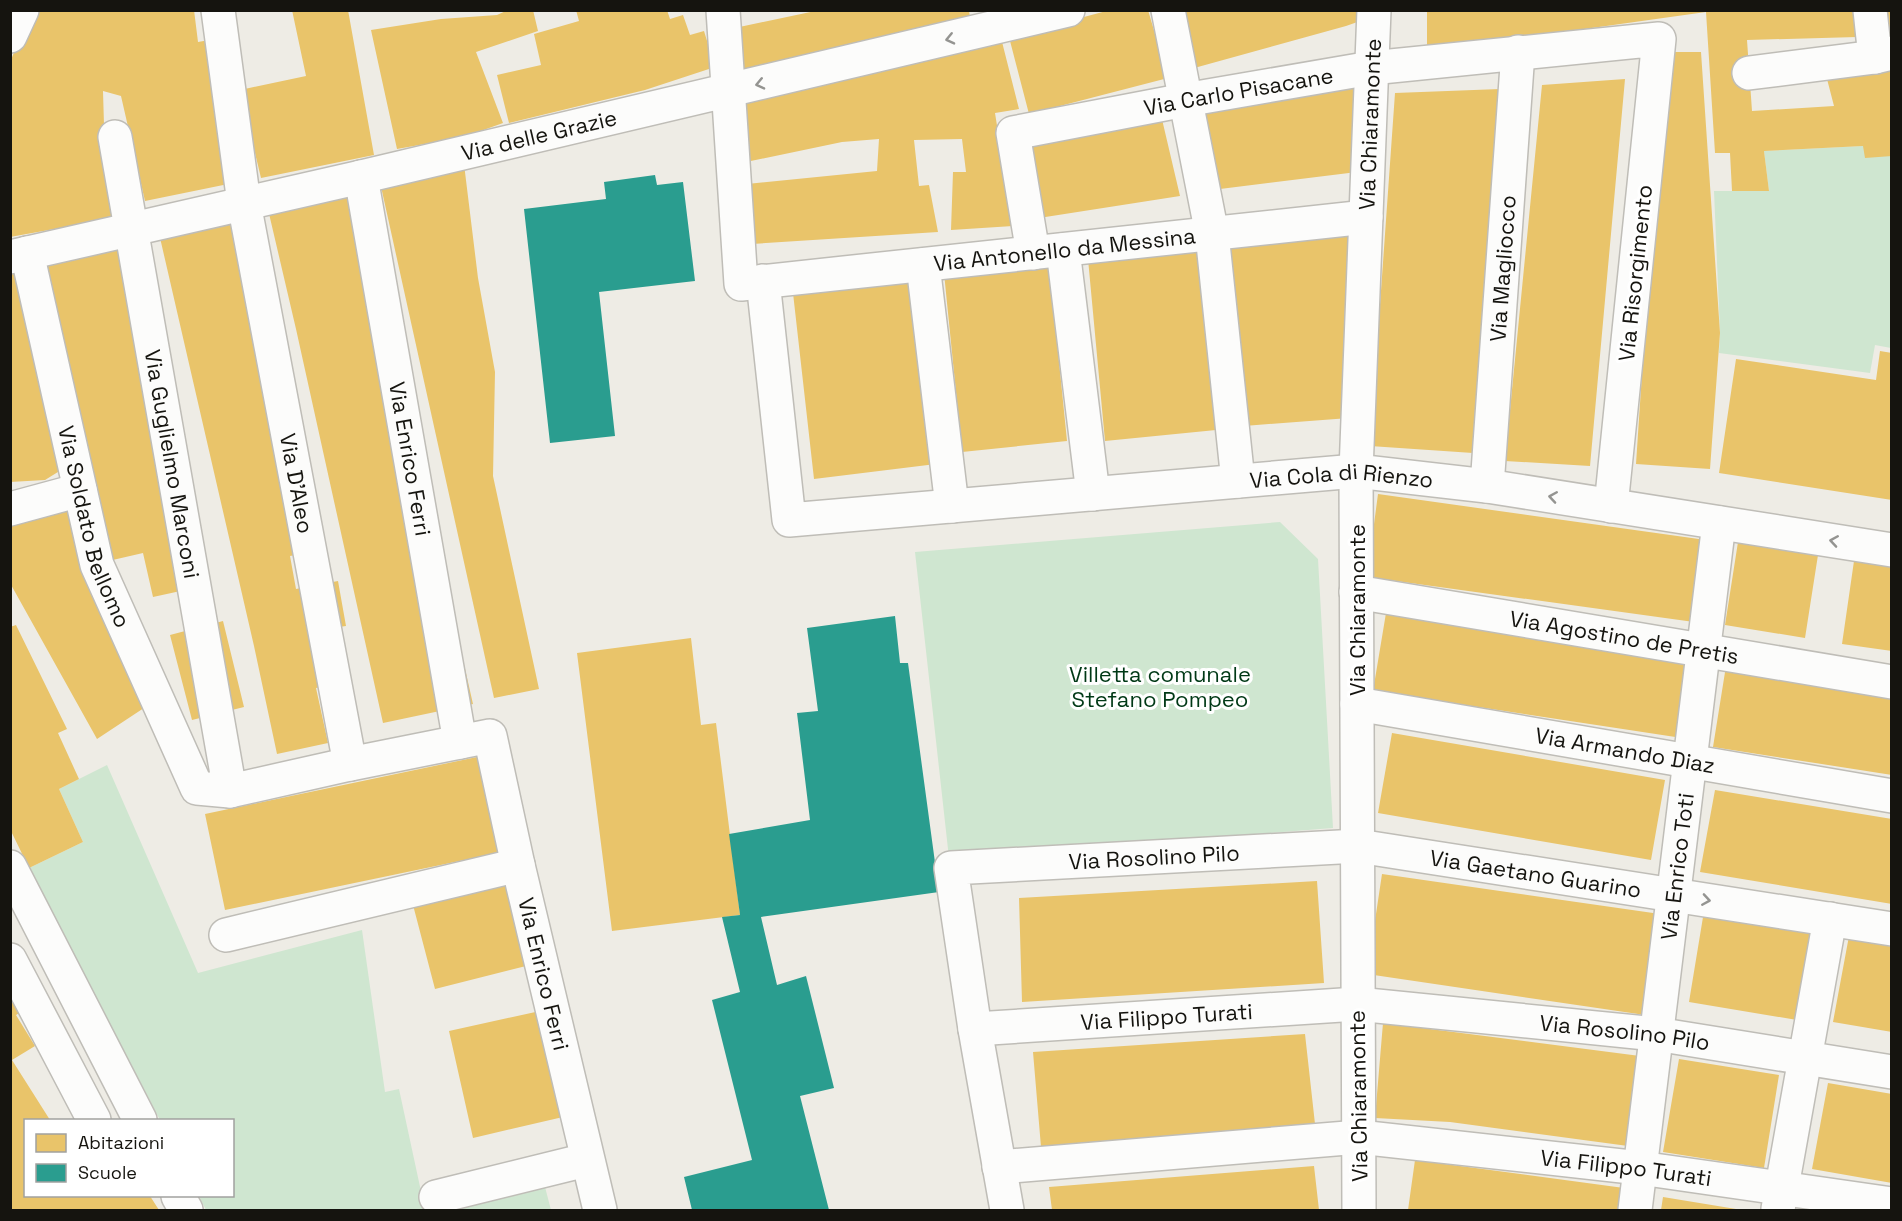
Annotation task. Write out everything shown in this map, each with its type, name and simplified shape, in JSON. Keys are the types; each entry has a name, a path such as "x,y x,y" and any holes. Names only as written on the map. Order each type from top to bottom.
{"street":[{"path":"10,36 22,10"},
{"name":"Via D'Aleo","path":"218,10 244,203 350,764"},
{"name":"Via Antonello da Messina","path":"723,10 741,284 1366,217"},
{"name":"Via delle Grazie","path":"19,255 728,91 999,19 1068,10"},
{"path":"1168,10 1212,234 1238,481"},
{"name":"Via Chiaramonte","path":"1359,1210 1356,471 1374,10"},
{"path":"1749,73 1883,55 1870,10"},
{"name":"Via Carlo Pisacane","path":"1048,251 1013,133 1185,99 1371,68 1659,39"},
{"name":"Via Risorgimento","path":"1611,506 1659,39"},
{"name":"Via Magliocco","path":"1487,486 1518,52"},
{"name":"Via Guglielmo Marconi","path":"115,138 230,791"},
{"name":"Via Enrico Ferri","path":"361,177 475,739 518,865 586,1160 600,1210"},
{"path":"1048,251 1093,494"},
{"name":"Via Soldato Bellomo","path":"19,255 80,490 97,565 196,788 230,791"},
{"path":"923,265 952,506"},
{"name":"Via Cola di Rienzo","path":"763,281 789,520 1356,471 1487,486 1892,550"},
{"path":"10,509 80,490"},
{"name":"Via Enrico Toti","path":"1635,1210 1719,523"},
{"name":"Via Agostino de Pretis","path":"1356,592 1892,682"},
{"name":"Via Armando Diaz","path":"1357,704 1892,796"},
{"path":"230,791 475,739"},
{"name":"Via Rosolino Pilo","path":"975,1029 951,868 1358,846"},
{"name":"Via Gaetano Guarino","path":"1358,846 1892,928"},
{"path":"226,935 518,865"},
{"path":"10,867 139,1119"},
{"path":"1780,1199 1830,919"},
{"path":"10,960 93,1119"},
{"name":"Via Rosolino Pilo","path":"1357,1004 1656,1034 1892,1072"},
{"name":"Via Filippo Turati","path":"975,1029 1357,1004"},
{"path":"975,1029 1007,1210"},
{"name":"Via Filippo Turati","path":"999,1167 1359,1137 1640,1168 1780,1199 1892,1204"},
{"path":"436,1197 586,1160"}],"green space":[{"path":"1863,146 1891,156 1891,348 1875,345 1870,373 1719,353 1714,191 1769,191 1764,151"},
{"name":"Villetta comunale Stefano Pompeo","path":"1280,522 1318,559 1333,828 949,858 915,552"},
{"path":"107,765 198,973 362,930 385,1092 399,1089 425,1210 206,1210 200,1197 234,1197 234,1119 159,1119 29,868 83,842 59,789"},
{"path":"545,1187 551,1210 443,1210"}],"building: Abitazioni":[{"path":"32,10 194,10 198,42 215,39 238,182 145,201 121,96 103,91 104,125 110,169 121,217 10,237 10,62"},
{"path":"292,10 348,10 374,155 261,178 240,90 306,76"},
{"path":"508,10 533,10 538,31 476,52 503,123 464,137 397,149 371,30 441,19 497,15"},
{"path":"576,10 667,10 670,19 683,15 690,35 704,31 715,67 645,90 509,123 497,75 541,65 534,34 579,21"},
{"path":"820,10 969,10 970,18 734,72 730,29"},
{"path":"1110,10 1148,10 1168,78 1029,114 1009,37"},
{"path":"1176,10 1367,10 1366,19 1346,26 1187,70"},
{"path":"1427,10 1856,10 1857,37 1747,40 1752,111 1834,106 1827,79 1892,71 1892,156 1865,158 1863,146 1764,151 1769,191 1732,191 1730,153 1715,153 1706,12 1427,51"},
{"path":"1885,10 1892,10 1892,45 1890,45"},
{"path":"1000,34 1019,109 995,113 1013,226 951,230 953,172 966,172 962,139 914,140 919,186 929,185 938,232 752,244 747,184 877,171 879,139 842,142 741,163 734,96"},
{"path":"1670,52 1701,52 1720,333 1710,469 1636,464 1645,328 1664,140"},
{"path":"1625,79 1590,466 1505,461 1542,85"},
{"path":"1357,81 1357,172 1212,190 1197,105"},
{"path":"1500,89 1473,453 1370,446 1395,93"},
{"path":"1161,115 1180,196 1039,218 1025,139"},
{"path":"464,164 478,278 495,372 493,476 539,689 494,698 380,182"},
{"path":"355,184 473,704 383,723 267,205"},
{"path":"247,209 323,550 290,556 296,589 338,581 346,626 339,627 351,680 316,688 328,743 277,754 158,229"},
{"path":"1357,228 1349,418 1244,426 1224,243"},
{"path":"132,235 208,585 153,597 143,553 104,562 37,256"},
{"path":"1199,249 1216,430 1105,441 1088,259"},
{"path":"1049,262 1067,441 962,452 944,273"},
{"path":"21,264 66,467 45,480 10,482 10,266"},
{"path":"915,279 936,464 814,479 793,293"},
{"path":"1880,351 1892,353 1892,500 1719,473 1736,359 1876,380"},
{"path":"1378,494 1706,540 1694,622 1367,577"},
{"path":"74,498 153,702 97,739 10,583 10,516"},
{"path":"1738,542 1818,555 1805,638 1725,625"},
{"path":"1854,561 1892,567 1892,651 1842,644"},
{"path":"1386,613 1695,661 1682,738 1373,691"},
{"path":"223,621 244,707 192,720 170,635"},
{"path":"16,625 67,729 58,733 79,779 59,789 83,842 29,868 10,829 10,627"},
{"path":"691,638 701,725 716,723 740,915 612,931 577,653"},
{"path":"1726,666 1892,693 1892,775 1713,747"},
{"path":"1392,733 1665,780 1651,860 1378,813"},
{"path":"477,757 498,853 225,910 205,814"},
{"path":"1715,790 1892,819 1892,904 1700,872"},
{"path":"1382,874 1660,914 1645,1015 1367,974"},
{"path":"509,881 530,965 435,989 413,905"},
{"path":"1317,881 1324,983 1022,1002 1019,898"},
{"path":"1704,911 1813,928 1797,1020 1689,1002"},
{"path":"1849,936 1892,943 1892,1032 1833,1022"},
{"path":"10,976 29,1007 16,1015 35,1046 12,1060 49,1119 24,1119 24,1197 151,1197 159,1210 10,1210"},
{"path":"540,1011 563,1117 473,1138 449,1031"},
{"path":"1383,1023 1640,1056 1628,1146 1450,1122 1375,1118"},
{"path":"1305,1034 1315,1124 1041,1147 1033,1052"},
{"path":"1679,1059 1779,1075 1764,1168 1663,1152"},
{"path":"1828,1083 1892,1094 1892,1183 1812,1169"},
{"path":"1415,1160 1624,1188 1621,1210 1408,1210"},
{"path":"1314,1166 1319,1210 1052,1210 1049,1187"},
{"path":"1663,1197 1736,1209 1736,1210 1661,1210"}],"building: Scuole":[{"path":"655,175 657,185 683,182 695,281 599,292 615,436 550,443 524,209 606,199 604,182"},
{"path":"895,616 900,663 908,663 939,892 761,917 777,985 806,976 834,1088 800,1096 829,1210 692,1210 684,1177 752,1160 712,1000 740,992 722,917 740,915 729,834 810,820 797,713 818,711 807,628"}]}
